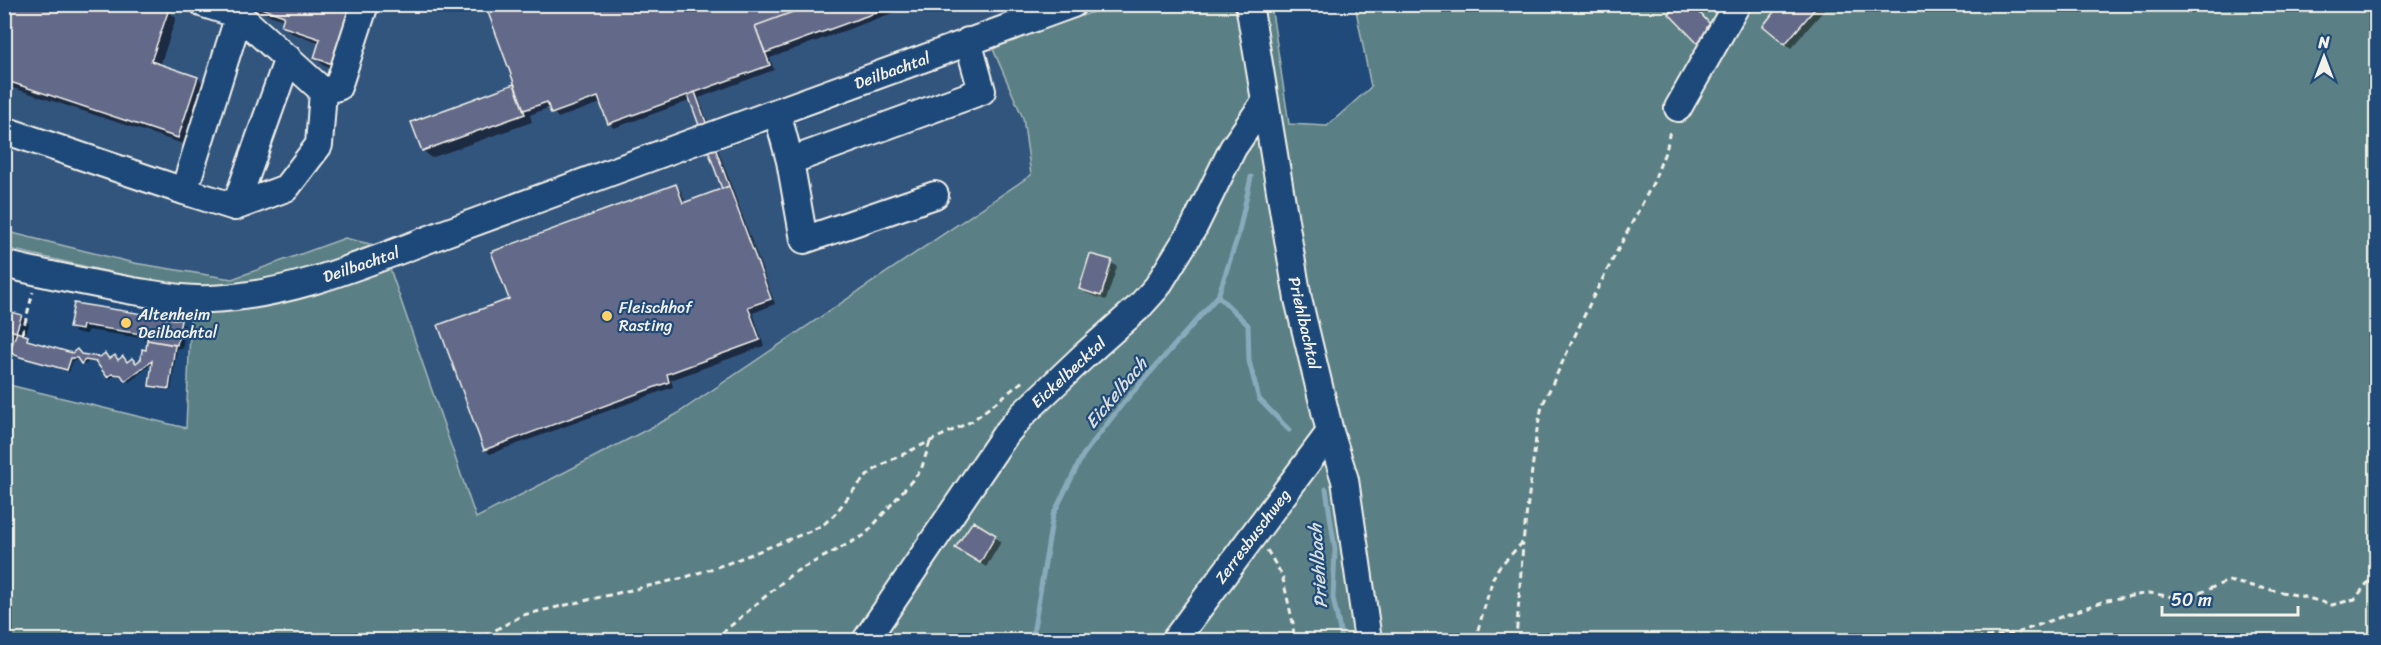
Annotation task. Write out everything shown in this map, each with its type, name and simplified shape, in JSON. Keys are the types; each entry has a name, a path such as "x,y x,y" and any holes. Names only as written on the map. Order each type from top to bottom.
{"street":[{"path":"204,4 239,15 323,91"},
{"path":"323,91 338,87 365,4"},
{"name":"Deilbachtal","path":"4,264 178,298 218,299 274,291 308,282 400,250 1073,4"},
{"name":"Priehlbachtal","path":"1249,4 1298,298 1330,432 1345,480 1368,640"},
{"path":"1678,108 1737,4"},
{"path":"184,191 239,15"},
{"path":"790,161 982,91 968,41"},
{"path":"235,207 288,58"},
{"path":"4,130 235,207 286,188 319,145 323,91"},
{"name":"Eickelbecktal","path":"866,640 1005,435 1023,414 1139,307 1157,287 1194,227 1233,148 1264,103"},
{"path":"777,112 790,161 804,240 935,195"},
{"name":"Zerresbuschweg","path":"1175,640 1330,432"}],"path":[{"path":"1516,640 1523,542 1542,406 1592,299 1653,183 1678,108"},
{"path":"22,334 37,272"},
{"path":"477,640 523,615 683,578 726,564 823,525 871,472 972,421 1028,377"},
{"path":"714,640 794,573 865,536 921,470 930,442"},
{"path":"1256,530 1282,575 1293,623 1294,640"},
{"path":"1474,640 1493,578 1499,567 1523,542"},
{"path":"1955,640 2014,634 2107,600 2150,593 2173,597 2195,595 2228,582 2301,596 2332,605 2355,599 2372,577 2376,557"}],"shaded area":[{"path":"5,5 1047,5 383,247 345,238 232,279 134,263 5,231"},
{"path":"993,49 1023,118 1031,175 674,414 477,518 388,263 782,128"}],"green space":[{"path":"1114,5 1236,5 1243,20 1257,5 1271,5 1289,124 1327,126 1371,87 1355,5 2376,5 2376,640 5,640 5,384 186,428 191,306 238,306 313,295 388,263 476,518 675,415 1031,175 1023,118 993,49 1016,38"},
{"path":"4,231 134,263 232,279 345,238 383,247 305,273 236,288 178,288 5,248"}],"building":[{"path":"4,4 156,4 169,9 151,61 198,77 178,138 4,80"},
{"path":"250,4 359,4 339,66 314,58 320,39 281,26 284,16"},
{"path":"485,4 814,4 755,26 770,65 608,124 598,97 551,114 547,102 524,110"},
{"path":"814,4 894,4 894,6 765,53 755,26"},
{"path":"1679,4 1692,4 1710,24 1707,27 1712,33 1700,46 1669,14"},
{"path":"1780,4 1819,4 1785,44 1763,26"},
{"path":"514,84 525,114 422,151 411,122"},
{"path":"695,92 729,186 722,189 688,95"},
{"name":"Fleischhof Rasting","path":"676,184 683,203 729,186 771,299 748,307 760,340 667,374 669,382 484,450 438,325 509,299 491,252"},
{"path":"1090,254 1112,260 1101,296 1079,289"},
{"name":"Altenheim Deilbachtal","path":"74,303 181,320 177,345 147,340 148,335 83,325 82,330 69,328"},
{"path":"4,310 22,315 16,332 7,329 4,337"},
{"path":"17,332 28,336 27,340 72,353 77,349 81,354 100,357 105,353 109,359 115,355 118,360 123,356 127,362 132,358 136,363 141,359 142,349 146,350 147,340 175,345 169,389 149,386 152,361 125,381 121,375 112,374 107,377 96,362 85,360 81,364 77,358 71,358 67,370 20,357 9,352"},
{"path":"973,521 996,535 980,563 955,548"}],"waterway":[{"name":"Eickelbach","path":"1032,640 1053,515 1083,455 1124,402 1218,296 1238,236 1251,177"},
{"name":"Priehlbach","path":"1218,296 1248,325 1249,361 1259,399 1289,430"},
{"name":"Priehlbach","path":"1326,489 1335,549 1333,598 1342,640"}],"place":[{"name":"Fleischhof Rasting","path":"607,316"},
{"name":"Altenheim Deilbachtal","path":"126,323"}]}
